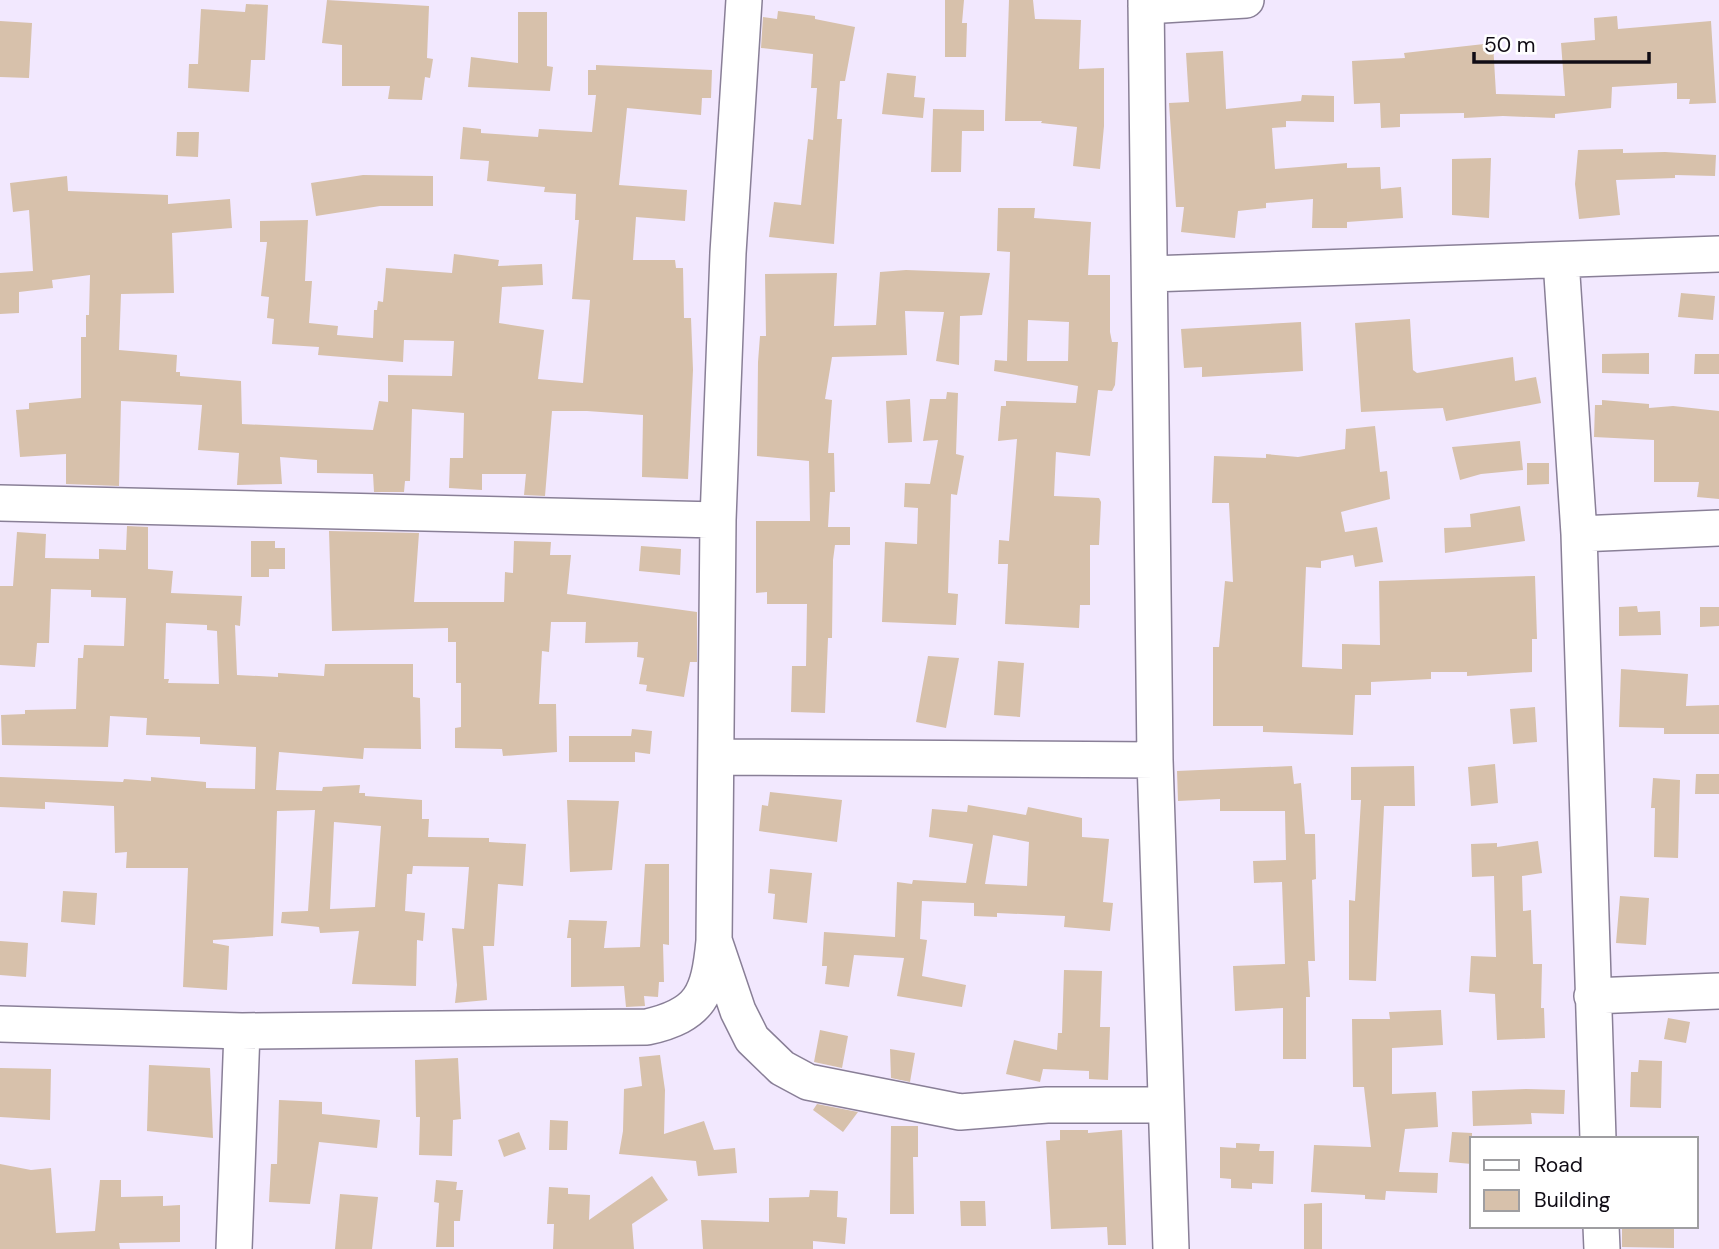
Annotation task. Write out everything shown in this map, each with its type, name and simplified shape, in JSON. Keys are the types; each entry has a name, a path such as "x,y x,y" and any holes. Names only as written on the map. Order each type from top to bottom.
{"street":[{"path":"0,1024 242,1031 647,1027 672,1021 691,1011 704,993 711,971 714,941 718,520 728,253 744,0"},
{"path":"1171,1249 1155,760 1146,3 1246,0"},
{"path":"1150,274 1719,254"},
{"path":"1561,260 1579,534 1598,1137"},
{"path":"0,503 718,520"},
{"path":"1579,534 1719,528"},
{"path":"716,757 1155,760"},
{"path":"714,941 738,1011 752,1039 782,1068 808,1082 960,1112 1047,1105 1166,1105"},
{"path":"1592,996 1719,990"},
{"path":"234,1249 242,1031"},
{"path":"1601,1228 1602,1249"}],"building":[{"path":"327,0 429,6 427,58 433,59 430,78 425,77 422,100 388,99 390,86 342,86 342,45 322,43"},
{"path":"945,0 964,0 962,23 967,23 966,57 945,57"},
{"path":"1009,0 1033,0 1035,19 1081,20 1079,69 1104,68 1104,126 1100,169 1073,166 1077,127 1041,123 1042,121 1005,121"},
{"path":"246,4 268,5 265,60 251,60 249,92 188,88 189,64 198,64 201,9 245,12"},
{"path":"778,11 815,16 815,19 855,27 845,81 840,81 837,119 842,119 834,244 769,237 774,202 801,205 808,139 813,140 817,88 811,88 813,54 761,48 763,17 777,19"},
{"path":"518,12 547,12 547,66 553,67 550,91 468,87 471,57 518,63"},
{"path":"1617,16 1618,29 1711,21 1716,103 1689,104 1690,99 1677,99 1677,83 1612,87 1611,108 1555,114 1555,118 1464,118 1464,113 1400,114 1400,127 1381,128 1380,103 1354,104 1352,61 1405,58 1404,53 1493,43 1496,94 1565,96 1561,43 1595,40 1594,18"},
{"path":"0,21 32,23 29,78 0,77"},
{"path":"1223,51 1226,109 1301,101 1302,95 1334,96 1334,122 1286,121 1286,127 1272,128 1275,169 1347,163 1347,168 1380,167 1381,189 1401,187 1403,218 1347,222 1347,228 1312,228 1313,199 1266,203 1266,208 1238,211 1235,238 1181,232 1184,207 1176,207 1169,103 1189,102 1186,53"},
{"path":"596,65 712,70 711,98 702,98 701,115 627,108 619,185 687,190 685,221 636,217 633,260 675,260 676,268 683,268 684,318 691,318 693,370 688,479 642,477 643,415 587,411 552,411 545,496 524,495 526,474 482,474 482,490 449,488 450,458 463,458 464,413 412,409 410,481 405,481 404,492 374,492 373,474 317,473 317,460 280,457 282,484 237,485 239,453 198,450 202,405 121,401 119,486 66,484 66,454 20,457 16,410 29,409 29,403 81,398 81,337 86,337 90,275 52,280 53,288 19,292 19,313 0,314 0,273 33,271 29,210 13,212 10,183 67,176 68,191 168,195 168,204 230,199 232,228 172,233 174,293 121,294 119,350 177,355 176,372 180,372 180,376 241,381 242,424 373,430 379,401 388,402 388,375 452,376 454,341 404,340 403,362 318,355 319,347 272,344 274,319 267,318 269,297 261,296 267,242 260,242 260,221 308,220 305,281 312,281 309,323 338,326 337,335 373,338 374,310 377,310 378,301 383,302 386,268 452,273 454,254 499,260 498,266 542,264 543,285 502,287 499,323 544,330 538,379 583,383 590,300 572,299 579,220 575,220 576,194 544,192 545,187 487,181 489,161 460,159 463,127 481,129 481,133 538,137 539,129 592,132 596,95 588,95 588,70 596,70"},
{"path":"887,73 916,76 914,97 925,98 923,118 882,114"},
{"path":"933,109 984,110 984,131 962,131 961,172 931,172"},
{"path":"177,132 199,132 198,157 176,156"},
{"path":"1623,149 1623,153 1716,155 1715,176 1675,175 1675,178 1616,180 1620,215 1579,219 1575,184 1578,150"},
{"path":"1491,158 1489,218 1452,215 1452,159"},
{"path":"363,175 433,176 433,206 380,206 316,216 311,183"},
{"path":"998,208 1035,208 1034,218 1091,222 1088,275 1110,275 1110,332 1112,342 1118,342 1115,385 1112,391 1098,390 1090,456 1056,452 1054,496 1099,498 1101,502 1099,545 1090,545 1090,605 1080,605 1079,628 1005,624 1008,564 998,564 999,540 1009,541 1017,439 998,441 1001,406 1006,406 1006,401 1076,403 1078,386 994,371 995,360 1007,361 1010,252 997,251","holes":["1028,320 1069,322 1068,361 1027,361"]},
{"path":"906,270 990,273 982,315 960,316 959,365 936,361 944,312 905,311 907,355 832,357 825,399 832,400 828,453 834,453 835,492 830,492 828,527 850,527 850,545 835,545 832,638 828,638 825,713 791,712 792,666 806,666 807,604 767,604 767,592 756,593 756,521 810,521 809,461 757,456 758,362 760,336 766,336 765,274 837,273 834,326 876,325 880,272"},
{"path":"1681,293 1715,296 1713,320 1678,317"},
{"path":"1410,319 1413,370 1417,373 1513,357 1515,381 1536,377 1541,403 1446,421 1443,408 1361,412 1355,323"},
{"path":"1301,322 1303,371 1202,377 1202,367 1184,368 1181,329"},
{"path":"1649,353 1649,374 1602,373 1602,354"},
{"path":"1695,354 1719,354 1719,374 1694,374"},
{"path":"947,392 958,393 956,454 964,456 957,495 951,494 948,593 958,594 956,625 882,622 885,542 917,544 918,508 904,507 905,483 930,484 938,440 923,441 930,399 946,399"},
{"path":"910,399 912,442 888,443 886,401"},
{"path":"1602,400 1649,404 1649,408 1673,406 1719,411 1719,499 1697,497 1699,482 1654,482 1654,440 1594,437 1595,405 1602,405"},
{"path":"1375,426 1380,472 1387,471 1390,499 1341,512 1345,532 1377,527 1383,562 1355,567 1353,555 1321,561 1321,568 1306,567 1302,667 1342,669 1342,644 1380,645 1379,581 1535,576 1537,639 1532,639 1532,672 1467,676 1467,672 1431,672 1431,679 1371,682 1371,695 1355,695 1353,735 1263,732 1263,726 1213,726 1213,647 1219,647 1225,581 1233,582 1229,503 1212,503 1214,456 1266,458 1266,454 1298,457 1345,449 1346,429"},
{"path":"1520,441 1523,470 1481,474 1460,480 1452,447"},
{"path":"1527,463 1549,463 1549,484 1527,485"},
{"path":"1520,506 1525,541 1445,553 1444,528 1471,527 1470,514"},
{"path":"127,526 148,527 148,569 173,571 171,593 242,596 240,626 235,625 237,675 278,677 278,673 324,676 325,664 413,664 413,697 420,698 421,749 364,748 363,759 279,752 276,790 322,791 323,787 360,785 359,793 365,793 365,796 422,800 422,819 429,819 428,837 489,838 489,842 526,844 523,886 498,884 494,946 483,946 487,1000 455,1003 457,985 452,928 464,929 469,867 413,866 412,874 407,874 405,911 425,913 423,941 417,940 416,986 352,984 359,931 320,933 319,927 281,923 282,912 308,911 315,810 277,811 273,936 213,940 213,943 229,946 227,990 183,987 188,868 126,868 127,852 115,853 114,806 45,802 45,809 0,807 0,777 123,782 124,779 151,781 151,777 206,782 206,788 255,789 256,747 200,744 200,737 146,735 147,718 110,716 108,747 2,745 1,715 25,714 25,710 76,709 78,658 83,658 84,645 124,646 126,598 91,597 91,590 51,589 49,643 37,643 35,667 0,665 0,586 13,586 17,532 46,534 45,558 99,559 99,549 126,550","holes":["166,623 207,625 207,630 217,631 219,684 168,683 169,679 164,679","334,822 381,826 375,907 330,909"]},
{"path":"329,531 419,533 414,602 504,602 505,572 513,573 514,541 551,542 550,555 571,555 567,594 697,612 697,662 690,662 684,697 646,691 647,685 639,684 644,658 637,657 638,642 585,643 586,622 551,622 549,652 542,651 539,704 556,704 557,752 503,756 502,749 455,748 455,728 461,727 461,683 456,683 456,642 448,642 448,628 332,631"},
{"path":"251,541 275,541 275,548 285,548 285,569 269,569 269,577 251,577"},
{"path":"641,546 681,549 680,575 639,571"},
{"path":"1637,606 1638,612 1660,611 1661,635 1619,636 1619,607"},
{"path":"1700,607 1719,607 1719,626 1700,627"},
{"path":"928,656 959,658 946,728 916,722"},
{"path":"998,661 1024,663 1020,717 994,715"},
{"path":"1621,669 1688,674 1686,706 1719,705 1719,734 1664,734 1664,728 1619,727"},
{"path":"1535,707 1537,742 1513,744 1510,709"},
{"path":"632,729 652,731 650,754 635,752 635,762 569,762 569,736 631,736"},
{"path":"1495,764 1498,803 1471,806 1468,767"},
{"path":"1292,766 1294,784 1301,783 1305,834 1315,834 1316,879 1312,880 1315,961 1308,961 1310,997 1306,997 1306,1059 1283,1059 1283,1008 1235,1011 1233,966 1285,964 1282,882 1254,883 1253,861 1286,860 1285,811 1220,811 1220,799 1178,801 1177,771"},
{"path":"1414,766 1415,806 1384,806 1376,981 1349,980 1349,900 1355,901 1361,800 1351,800 1351,767"},
{"path":"1696,774 1719,774 1719,794 1695,794"},
{"path":"1653,778 1680,780 1678,858 1654,857 1655,808 1651,808"},
{"path":"770,792 842,800 837,842 759,831 762,805 768,806"},
{"path":"567,800 619,801 612,870 570,872"},
{"path":"968,805 1026,815 1028,807 1082,818 1082,837 1109,839 1103,902 1113,903 1110,931 1064,927 1065,916 997,913 997,917 974,916 974,903 922,901 920,939 927,940 922,976 966,985 962,1007 897,996 904,958 854,955 849,987 825,984 827,966 822,966 824,932 895,937 897,882 912,884 913,880 966,883 973,844 929,837 932,809 967,812","holes":["993,835 1029,842 1027,886 985,884"]},
{"path":"1538,841 1542,873 1522,876 1523,911 1531,910 1533,964 1542,964 1541,1008 1544,1008 1545,1038 1497,1040 1495,994 1469,992 1471,956 1496,957 1494,876 1472,877 1471,844 1497,843 1497,847"},
{"path":"645,864 669,864 669,945 663,944 664,982 659,982 658,997 644,996 645,1006 626,1007 624,986 571,987 571,938 567,938 569,920 607,921 604,948 640,947"},
{"path":"770,869 812,873 807,923 773,919 775,894 768,893"},
{"path":"63,891 97,893 95,925 61,922"},
{"path":"1620,896 1649,898 1646,945 1616,943"},
{"path":"0,941 28,943 26,977 0,975"},
{"path":"1064,970 1102,971 1100,1027 1110,1027 1108,1080 1089,1079 1089,1071 1043,1069 1040,1082 1006,1074 1014,1040 1057,1050 1058,1033 1062,1033"},
{"path":"1441,1010 1443,1045 1392,1048 1392,1094 1436,1092 1438,1127 1405,1129 1399,1172 1438,1173 1437,1193 1386,1191 1385,1200 1365,1199 1365,1195 1311,1192 1314,1145 1371,1147 1364,1087 1353,1087 1352,1019 1390,1019 1389,1012"},
{"path":"1668,1018 1690,1022 1686,1043 1664,1039"},
{"path":"820,1030 848,1036 842,1068 814,1062"},
{"path":"890,1049 915,1053 910,1082 891,1078"},
{"path":"660,1055 665,1090 664,1134 704,1121 714,1150 735,1148 737,1173 698,1176 696,1161 619,1154 623,1131 624,1089 642,1086 639,1057"},
{"path":"458,1058 461,1119 453,1120 452,1156 419,1155 420,1117 416,1117 415,1060"},
{"path":"1639,1060 1662,1061 1661,1108 1630,1107 1631,1072 1638,1072"},
{"path":"149,1065 210,1068 213,1138 147,1131"},
{"path":"0,1068 51,1069 50,1120 0,1117"},
{"path":"1565,1090 1564,1114 1531,1113 1532,1124 1473,1126 1472,1091"},
{"path":"279,1100 322,1102 322,1114 380,1120 377,1148 319,1142 310,1204 269,1202 271,1164 277,1164"},
{"path":"817,1104 858,1112 843,1132 813,1110"},
{"path":"550,1120 568,1121 567,1150 549,1150"},
{"path":"891,1126 918,1126 918,1157 913,1157 914,1214 890,1214"},
{"path":"1060,1130 1088,1130 1088,1133 1122,1130 1126,1245 1108,1245 1107,1227 1051,1229 1046,1141 1060,1140"},
{"path":"519,1132 526,1149 504,1157 498,1140"},
{"path":"1452,1132 1472,1133 1470,1164 1449,1162"},
{"path":"1236,1143 1260,1144 1259,1151 1274,1151 1273,1184 1252,1183 1252,1189 1231,1188 1231,1179 1220,1178 1220,1147 1236,1148"},
{"path":"0,1164 31,1170 51,1168 56,1233 95,1231 100,1180 121,1180 121,1197 163,1196 163,1206 180,1205 180,1242 119,1243 120,1249 0,1249"},
{"path":"652,1176 668,1200 632,1224 634,1249 553,1249 554,1224 547,1224 549,1187 568,1188 568,1194 590,1195 589,1220"},
{"path":"436,1180 457,1182 456,1190 463,1190 460,1221 454,1221 454,1247 436,1247 439,1203 434,1202"},
{"path":"810,1190 838,1191 837,1217 847,1218 845,1244 813,1241 813,1249 703,1249 701,1220 769,1222 769,1198 809,1197"},
{"path":"340,1194 378,1197 372,1249 335,1249"},
{"path":"960,1201 985,1201 986,1226 961,1226"},
{"path":"1322,1203 1322,1249 1304,1249 1304,1204"},
{"path":"1622,1228 1674,1228 1674,1248 1622,1247"}]}
